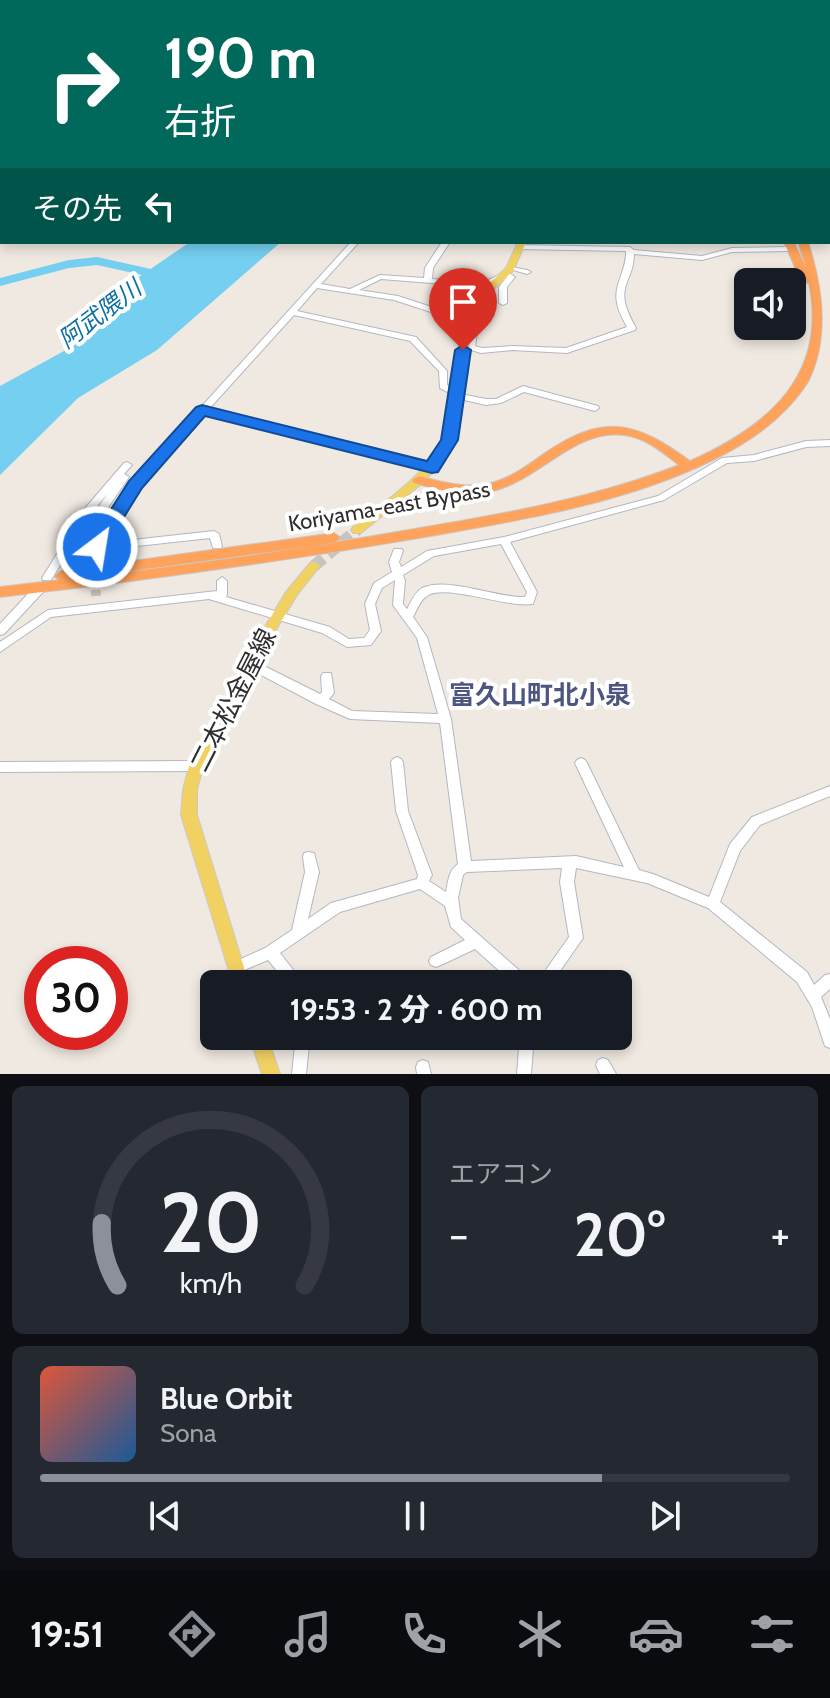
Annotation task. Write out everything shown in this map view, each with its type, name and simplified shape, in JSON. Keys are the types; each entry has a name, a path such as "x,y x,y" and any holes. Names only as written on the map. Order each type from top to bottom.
{"highway":[{"name":"Koriyama-east Bypass","path":"5,589 38,582 212,567 465,525 601,496 687,465 737,441 770,417 797,389 812,365 822,335 822,308 806,244"},
{"path":"788,246 822,308"},
{"path":"419,480 451,488 494,487 517,477 572,439 605,430 645,437 687,465"}],"main road":[{"path":"357,530 432,468 450,440 467,325 477,300 506,273 521,244"},
{"name":"二本松金屋線","path":"235,968 189,815 190,790 196,766 250,664 292,592 314,566"},
{"path":"263,1050 271,1074"}],"street":[{"path":"97,547 135,485 353,244"},
{"path":"428,280 429,268 445,244"},
{"path":"521,244 588,244 702,258 732,250 788,246"},
{"path":"316,286 395,298 467,325 473,332 473,349 567,351 632,328 622,312 618,291 631,250 642,244"},
{"path":"350,292 380,277 483,285 506,273 527,272"},
{"path":"503,303 503,287 511,277 506,273"},
{"path":"293,312 413,339 441,368 443,386 456,394 492,402 523,389 595,408"},
{"path":"488,351 518,343"},
{"path":"202,410 432,468"},
{"path":"208,595 326,630 347,643 367,642 375,635 377,628 370,604 374,592 383,582 437,551 504,540 661,498 725,460 754,458 806,444 830,443"},
{"path":"0,631 90,508 127,465 129,468 104,506 94,560"},
{"path":"97,547 214,534 217,546"},
{"path":"407,617 422,594 429,591 460,591 507,602 529,601 532,592 504,540"},
{"path":"398,551 394,562 398,574 398,605 422,637 445,719 465,867"},
{"path":"0,648 48,614 222,594 222,581"},
{"path":"87,609 96,596"},
{"path":"250,664 356,717 445,719"},
{"path":"320,701 328,693 327,676"},
{"path":"397,762 402,811 425,875 421,883"},
{"path":"581,763 635,876"},
{"path":"0,767 196,766"},
{"path":"713,904 735,848 756,821 830,791"},
{"path":"298,931 312,872 313,863 309,857"},
{"path":"553,970 576,938 567,882 569,862"},
{"path":"509,970 456,923 450,902 457,872 465,867 516,867 569,862 648,878 713,904 802,977 813,996 830,1041"},
{"path":"235,968 270,952 298,931 353,900 421,883 450,902"},
{"path":"436,961 477,941"},
{"path":"270,952 285,970"},
{"path":"813,996 830,980"},
{"path":"299,1074 302,1050"},
{"path":"524,1074 526,1050"}],"water":[{"name":"阿武隈川","path":"187,244 279,244 157,350 78,398 0,475 0,386 75,345 96,317 133,281"}],"waterway":[{"name":"阿武隈川","path":"0,282 69,264 97,261 165,276"}],"tunnel":[{"path":"314,566 357,530"},
{"path":"94,560 96,596"}],"district":[{"name":"富久山町北小泉","path":"540,695"}],"route":[{"path":"97,547 135,485 202,410 432,468 450,440 463,350"}]}
